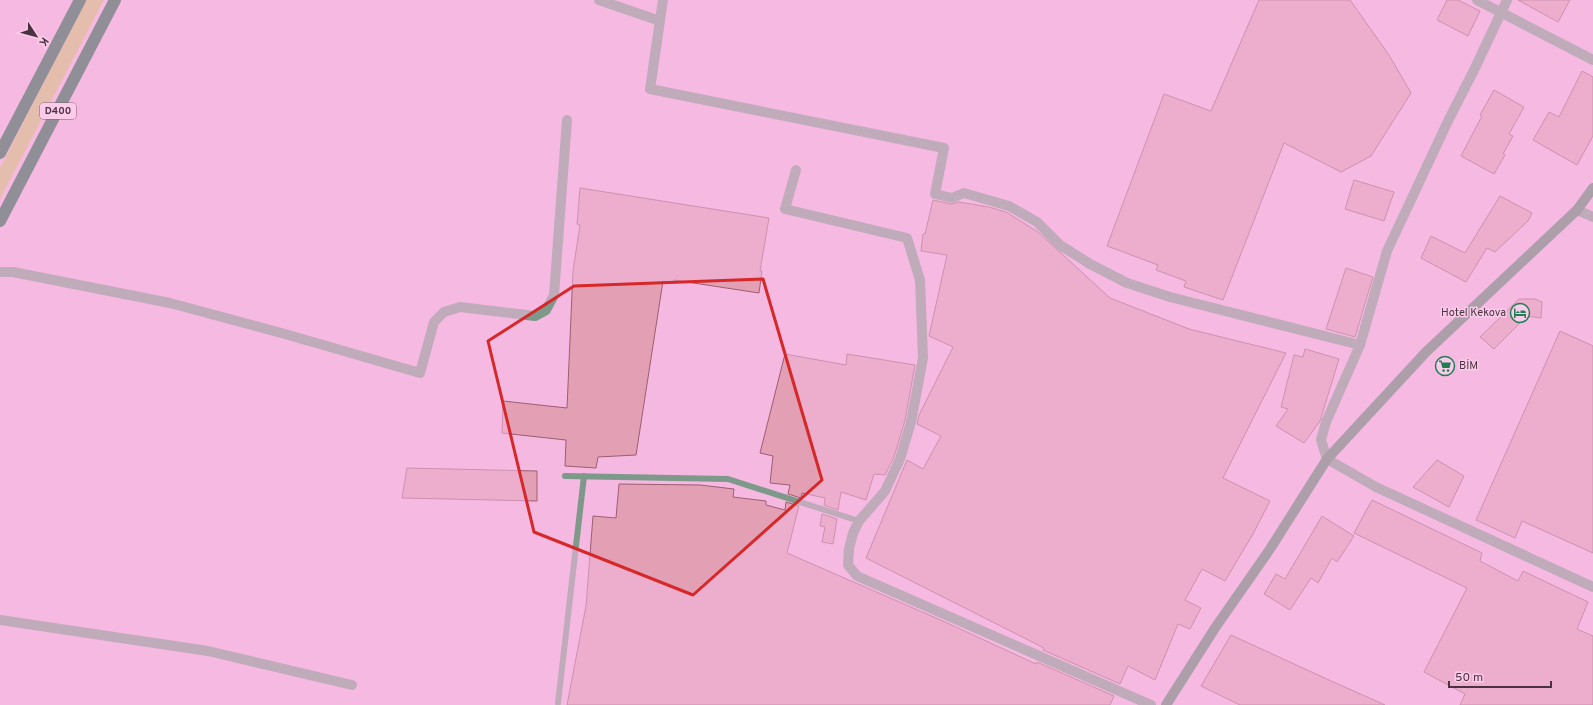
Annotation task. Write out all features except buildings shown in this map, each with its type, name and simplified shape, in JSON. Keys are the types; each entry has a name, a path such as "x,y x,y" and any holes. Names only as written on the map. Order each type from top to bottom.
{"highway":[{"name":"D400","path":"0,153 80,0"},
{"name":"D400","path":"0,221 115,0"}],"street":[{"path":"599,0 660,21"},
{"path":"663,0 650,89 944,148 935,194 952,198 964,193 1009,206 1037,222 1060,245 1090,264 1127,283 1170,297 1360,345"},
{"path":"1477,0 1593,60"},
{"path":"1507,0 1387,251 1360,345 1326,422 1322,440 1327,458 1376,487 1593,586"},
{"path":"0,272 13,272 170,303 420,372 434,322 444,312 460,307 534,316 546,310 554,295 567,120"},
{"path":"796,170 785,209 907,238 920,280 923,358 911,422 900,459 885,491 859,521 853,533 849,549 848,565 857,576 1151,705"},
{"path":"1166,705 1215,628 1270,548 1327,458 1426,352 1577,210 1593,188"},
{"path":"1577,210 1593,217"},
{"path":"0,620 208,651 352,685"}],"lane":[{"path":"565,476 728,480 859,521"},
{"path":"558,703 584,476"}],"highlighted area":[{"path":"763,279 822,480 693,595 534,532 488,341 574,286"}],"shaded area":[{"path":"86,0 104,0 0,199 0,168"}],"place":[{"name":"Hotel Kekova","path":"1520,313"},
{"name":"BİM","path":"1445,366"}]}
